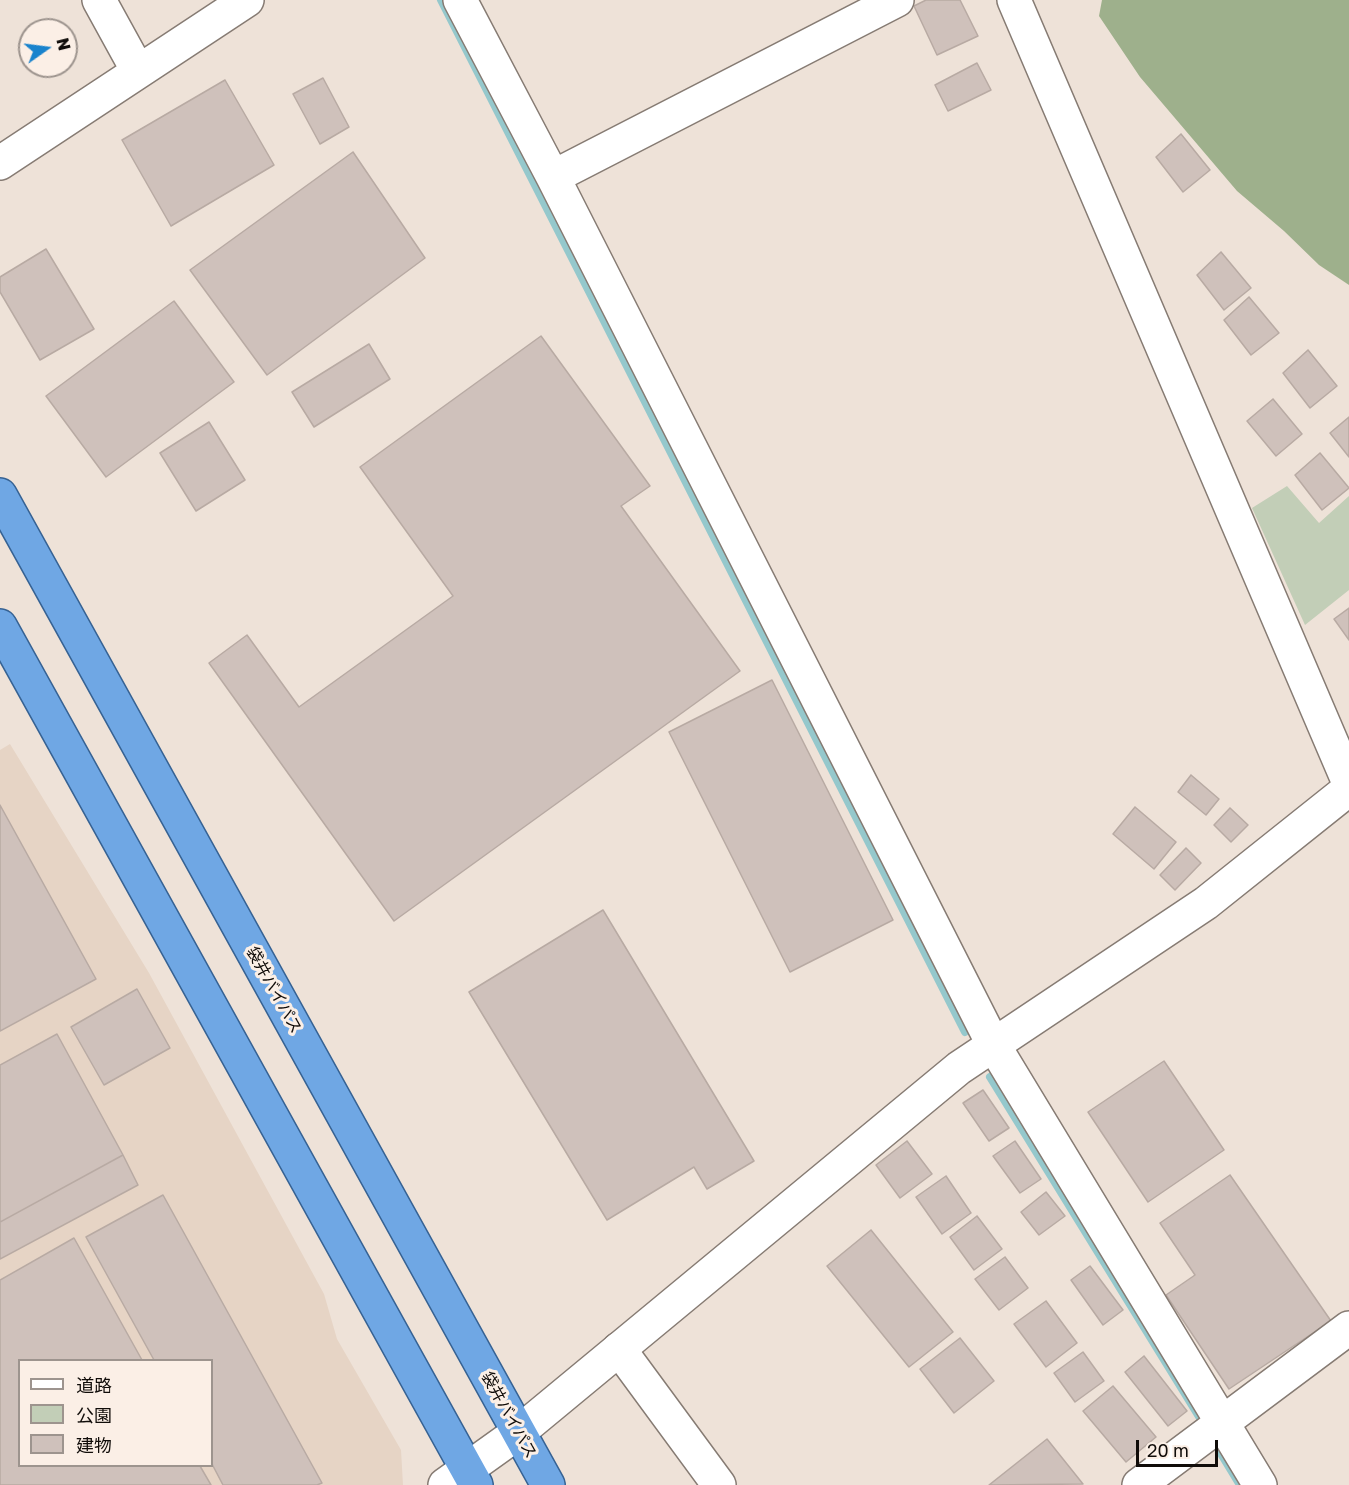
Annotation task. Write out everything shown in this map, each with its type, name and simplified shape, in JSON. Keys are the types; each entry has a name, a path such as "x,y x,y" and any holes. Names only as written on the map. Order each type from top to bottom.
{"highway":[{"name":"袋井バイパス","path":"0,495 548,1485"},
{"path":"0,626 463,1480"}],"street":[{"path":"99,0 138,71"},
{"path":"0,163 247,0"},
{"path":"460,0 993,1044 1214,1430 1260,1485"},
{"path":"552,177 897,0"},
{"path":"463,1480 959,1068 1206,903 1348,781 1014,0"},
{"path":"0,137 55,101 88,105"},
{"path":"0,184 72,134 88,105"},
{"path":"1139,1485 1349,1328"},
{"path":"619,1349 719,1485"}],"shaded area":[{"path":"10,744 149,973 324,1294 337,1339 401,1450 403,1485 0,1485 0,750"}],"green space":[{"path":"1102,0 1349,0 1349,285 1319,265 1237,191 1140,77 1099,16"},
{"path":"1287,486 1319,523 1349,496 1349,590 1305,625 1252,508"}],"building":[{"path":"926,0 960,0 978,36 937,55 914,6"},
{"path":"977,63 991,90 948,111 935,85"},
{"path":"323,78 349,127 320,144 293,94"},
{"path":"225,80 274,165 171,226 122,140"},
{"path":"1181,134 1210,170 1183,192 1156,157"},
{"path":"353,152 425,258 267,375 190,270"},
{"path":"46,249 94,329 40,360 0,292 0,277"},
{"path":"1221,252 1251,288 1224,310 1197,275"},
{"path":"1249,297 1279,333 1251,355 1224,320"},
{"path":"174,301 234,382 106,477 46,396"},
{"path":"541,336 650,486 621,506 740,671 394,921 209,663 247,635 299,707 453,596 360,467"},
{"path":"369,344 390,379 314,427 292,392"},
{"path":"1308,350 1337,386 1310,408 1283,373"},
{"path":"1273,399 1302,434 1276,456 1247,421"},
{"path":"1349,417 1349,457 1330,433"},
{"path":"209,422 245,480 196,511 160,453"},
{"path":"1320,453 1349,488 1322,510 1295,475"},
{"path":"1349,608 1349,640 1334,619"},
{"path":"772,680 893,920 790,972 669,732"},
{"path":"1191,775 1219,799 1206,815 1178,792"},
{"path":"0,805 96,979 0,1031"},
{"path":"1135,807 1176,842 1154,869 1113,834"},
{"path":"1230,808 1248,825 1231,842 1214,825"},
{"path":"1186,848 1201,863 1175,890 1160,875"},
{"path":"603,910 754,1161 707,1189 694,1167 607,1220 469,992"},
{"path":"137,989 170,1048 104,1085 71,1027"},
{"path":"57,1034 123,1155 0,1222 0,1065"},
{"path":"1164,1061 1224,1150 1148,1202 1088,1112"},
{"path":"983,1090 1009,1128 989,1141 963,1103"},
{"path":"907,1141 932,1174 900,1198 876,1165"},
{"path":"1015,1141 1041,1179 1020,1193 993,1156"},
{"path":"123,1155 138,1185 0,1259 0,1222"},
{"path":"1230,1175 1331,1321 1229,1389 1166,1295 1195,1275 1160,1223"},
{"path":"946,1176 971,1213 942,1234 916,1197"},
{"path":"1046,1192 1065,1216 1039,1235 1021,1212"},
{"path":"163,1195 322,1483 317,1485 223,1485 213,1466 213,1359 153,1359 86,1237"},
{"path":"977,1216 1002,1249 974,1270 950,1237"},
{"path":"871,1230 953,1332 909,1367 827,1266"},
{"path":"74,1238 141,1359 18,1359 18,1467 201,1467 211,1485 0,1485 0,1280"},
{"path":"1005,1257 1028,1288 999,1310 975,1279"},
{"path":"1090,1266 1123,1310 1103,1325 1071,1280"},
{"path":"1046,1301 1077,1343 1046,1367 1014,1324"},
{"path":"960,1338 994,1381 954,1413 920,1369"},
{"path":"1083,1352 1104,1381 1075,1402 1054,1373"},
{"path":"1144,1356 1187,1411 1168,1426 1125,1372"},
{"path":"1113,1386 1156,1437 1126,1462 1083,1411"},
{"path":"1047,1439 1083,1484 989,1485"}],"waterway":[{"path":"441,0 965,1032"},
{"path":"990,1077 1206,1428"},
{"path":"1212,1439 1240,1485"}]}
